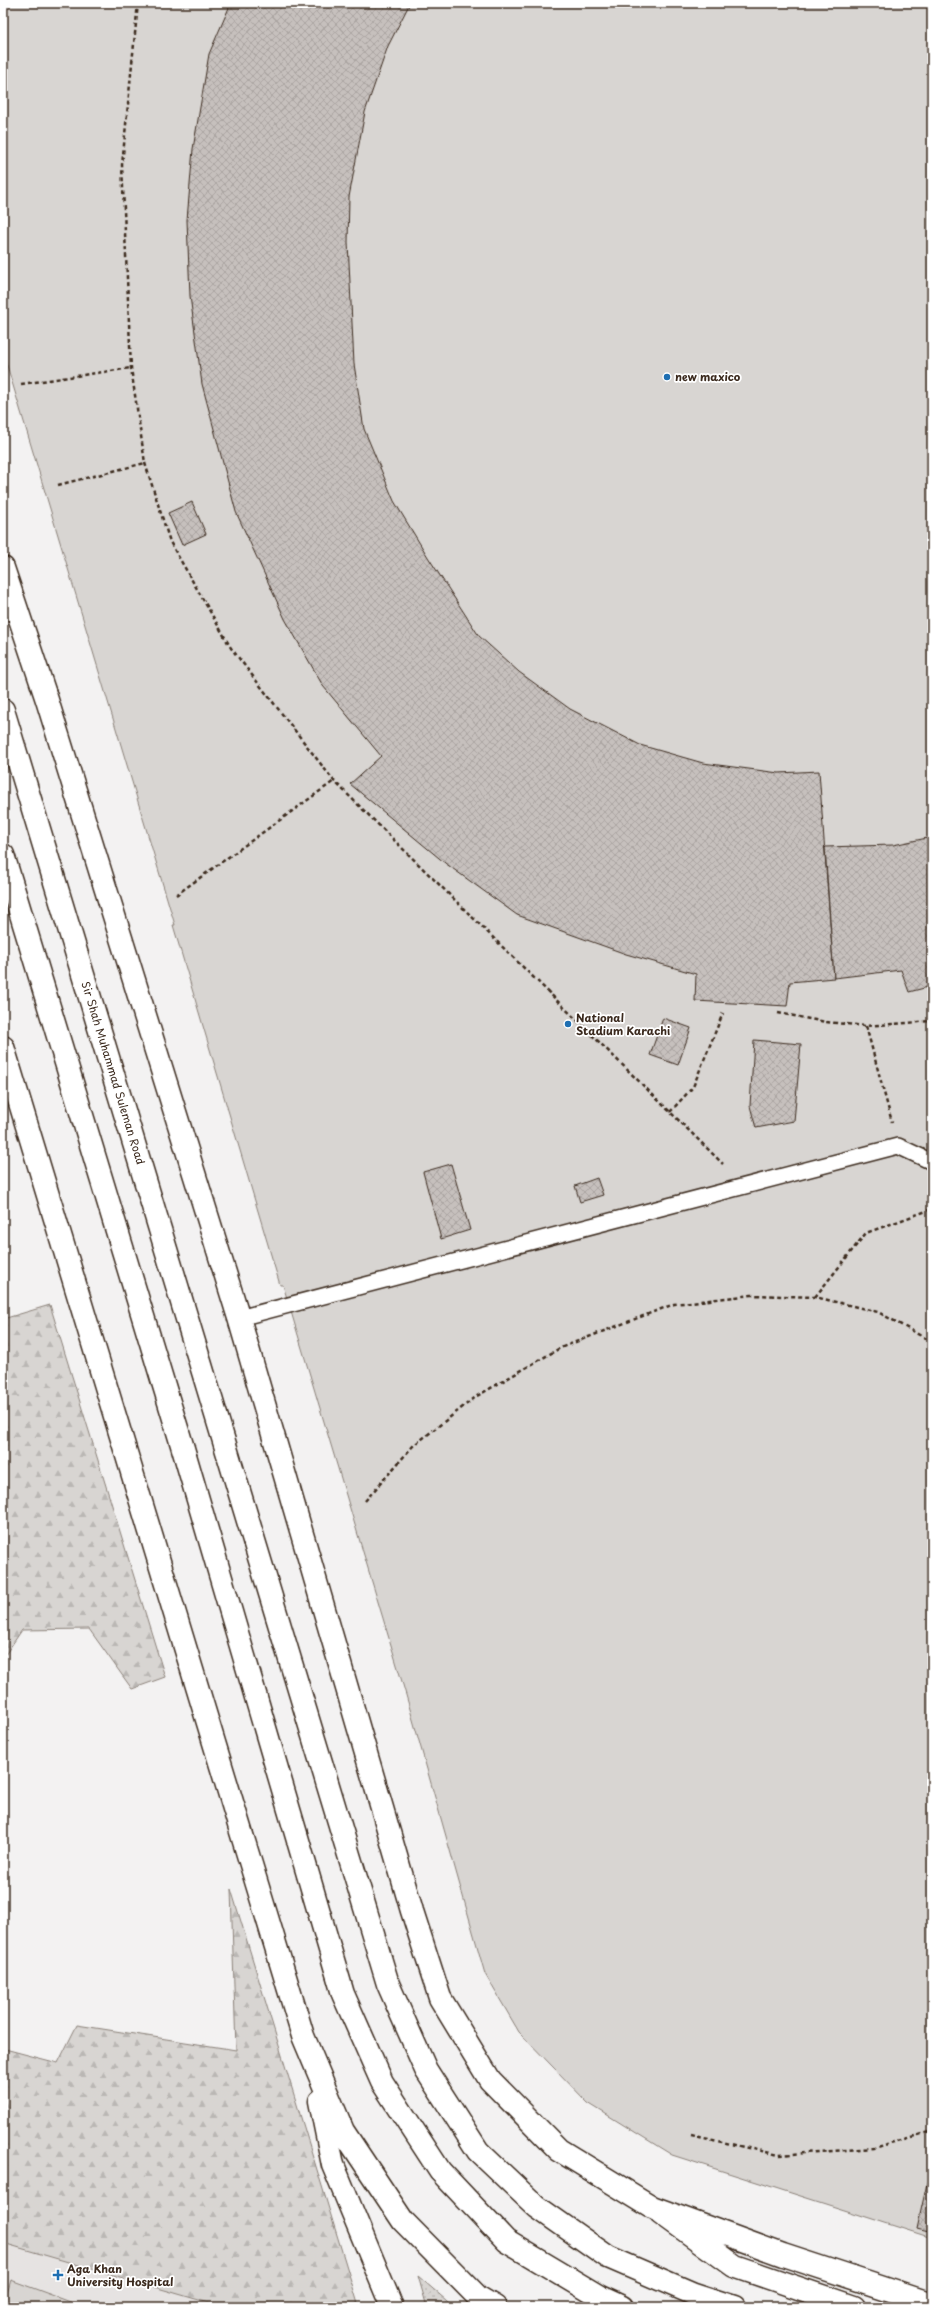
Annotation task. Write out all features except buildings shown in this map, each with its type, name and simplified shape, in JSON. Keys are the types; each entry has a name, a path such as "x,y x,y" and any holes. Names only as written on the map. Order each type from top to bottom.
{"main road":[{"path":"3,568 46,700 239,1318 412,1911 440,1998 490,2080 558,2150 652,2207 734,2266 854,2307"},
{"name":"Sir Shah Muhammad Suleman Road","path":"3,710 388,1984 426,2070 478,2150 537,2207 608,2256 694,2294 734,2307"},
{"path":"3,855 182,1445 343,1994 382,2082 440,2171 506,2241 600,2297 622,2307"},
{"path":"3,1047 301,2029 311,2055 343,2131 403,2221 478,2297 495,2307"},
{"path":"311,2055 333,2165 392,2307"},
{"path":"652,2207 783,2255 932,2304"}],"lane":[{"path":"239,1318 898,1146 932,1162"}],"path":[{"path":"138,3 122,165 131,368 145,463 170,542 231,648 334,781 745,1186"},
{"path":"21,384 131,368"},
{"path":"58,484 145,463"},
{"path":"176,895 334,781"},
{"path":"670,1112 693,1087 724,1013"},
{"path":"778,1013 826,1022 866,1026 932,1021"},
{"path":"866,1026 898,1146"},
{"path":"815,1297 866,1233 932,1209"},
{"path":"365,1501 413,1446 477,1396 560,1348 674,1304 752,1295 815,1297 878,1312 932,1342"},
{"path":"691,2135 779,2155 873,2148 932,2131"}],"shaded area":[{"name":"Aga Khan University Hospital","path":"3,2243 223,2307 3,2307"}],"green space":[{"name":"National Stadium Karachi","path":"3,3 932,3 932,2238 672,2155 588,2103 519,2032 485,1974 406,1695 283,1285 280,1285 173,925 175,925 3,352"},
{"path":"50,1305 165,1677 132,1689 89,1629 22,1630 3,1658 3,1319"},
{"path":"231,1889 359,2307 223,2307 3,2243 3,2041 5,2049 58,2063 77,2025 236,2050"},
{"path":"418,2276 454,2307 427,2307"},
{"path":"11,2280 84,2307 3,2307"}],"place":[{"name":"new maxico","path":"667,377"},
{"name":"National Stadium Karachi","path":"568,1024"},
{"name":"Aga Khan University Hospital","path":"58,2275"}]}
